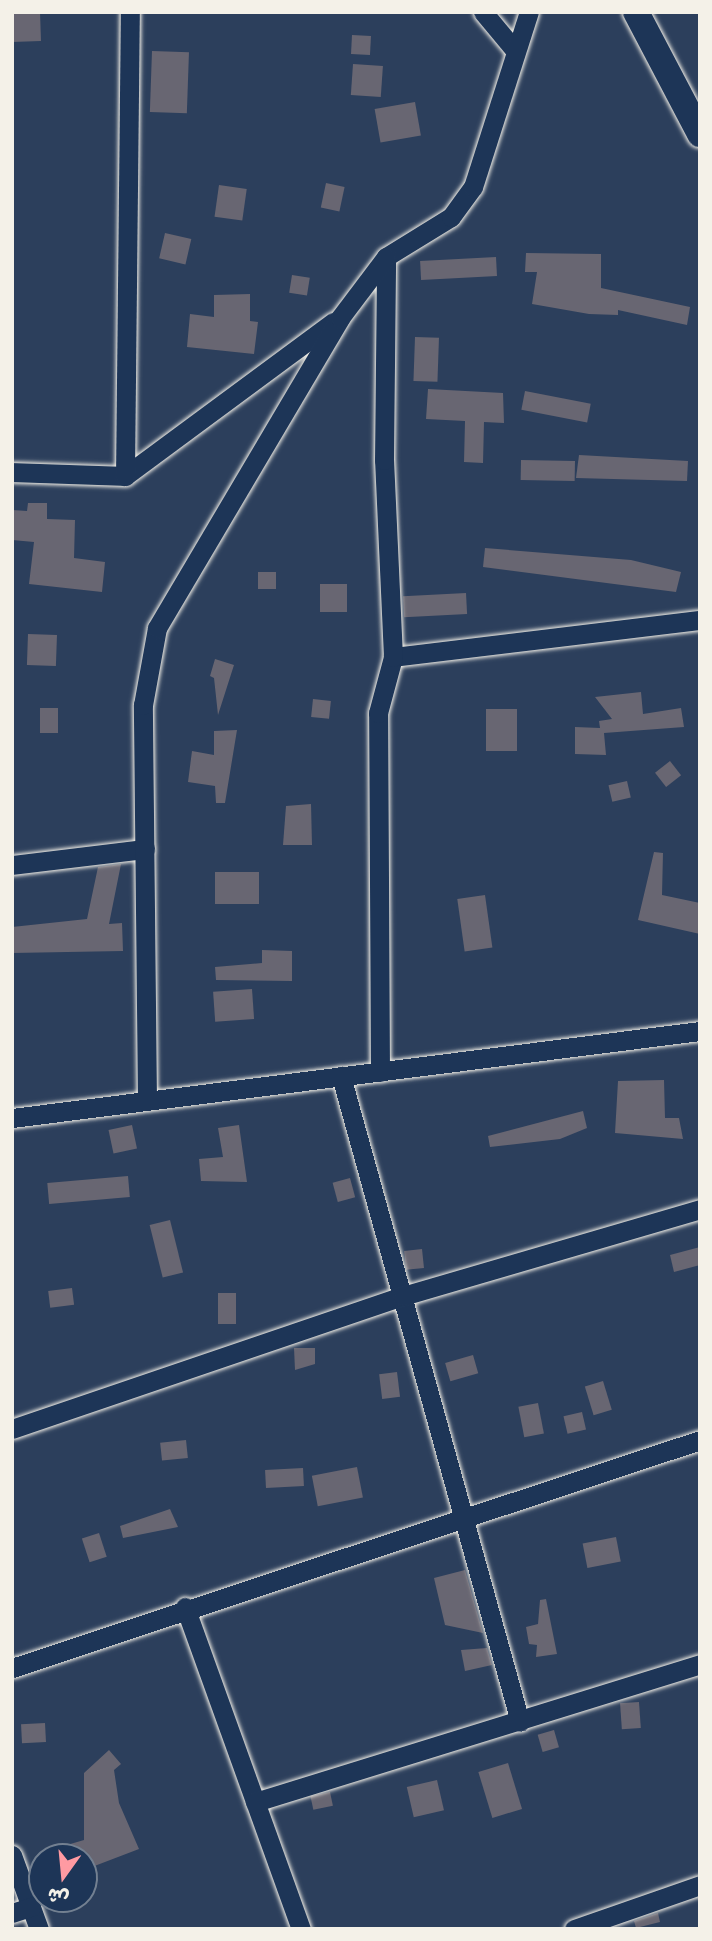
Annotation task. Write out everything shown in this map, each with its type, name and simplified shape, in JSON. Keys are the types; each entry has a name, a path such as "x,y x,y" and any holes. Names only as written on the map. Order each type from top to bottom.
{"main road":[{"path":"636,12 700,134"}],"street":[{"path":"125,476 130,12"},
{"path":"483,12 513,48"},
{"path":"147,1101 144,705 157,628 340,318 386,257 451,217 473,187 513,48 529,12"},
{"path":"380,1072 378,713 393,657 384,460 386,257"},
{"path":"12,472 125,476 340,318"},
{"path":"393,657 700,620"},
{"path":"12,865 145,849"},
{"path":"12,1118 700,1031"},
{"path":"341,1076 466,1516 520,1722"},
{"path":"12,1429 404,1296 700,1209"},
{"path":"12,1668 185,1607 700,1440"},
{"path":"185,1607 301,1929"},
{"path":"255,1802 700,1664"},
{"path":"12,1855 21,1910 39,1929"},
{"path":"574,1929 700,1885"}],"building":[{"path":"40,12 41,41 12,42 12,13"},
{"path":"352,35 371,36 370,55 351,54"},
{"path":"152,51 189,52 187,113 150,112"},
{"path":"353,64 383,66 381,97 351,95"},
{"path":"415,102 421,135 381,143 375,109"},
{"path":"326,183 345,187 339,211 321,207"},
{"path":"219,185 247,189 242,221 215,217"},
{"path":"165,233 191,239 185,264 159,258"},
{"path":"526,253 601,254 601,288 690,307 687,325 618,310 618,315 589,314 532,304 537,272 525,272"},
{"path":"496,257 497,276 421,280 420,261"},
{"path":"292,275 310,278 307,296 289,293"},
{"path":"250,294 250,321 258,322 254,354 187,347 190,314 214,317 214,295"},
{"path":"415,337 439,338 437,382 413,381"},
{"path":"428,389 503,393 504,423 484,422 483,463 464,462 465,421 426,419"},
{"path":"525,391 591,404 587,422 521,410"},
{"path":"579,455 688,461 687,481 576,478"},
{"path":"521,460 575,461 575,481 521,480"},
{"path":"28,503 47,503 47,519 75,520 74,558 105,562 102,592 29,584 34,542 12,540 12,510 27,511"},
{"path":"485,548 631,560 681,572 676,592 483,567"},
{"path":"258,572 276,572 276,589 258,589"},
{"path":"320,584 347,584 347,612 320,612"},
{"path":"466,593 467,614 404,617 403,596"},
{"path":"28,634 57,635 56,666 27,665"},
{"path":"215,659 234,665 218,715 214,678 210,676"},
{"path":"641,692 643,714 681,708 684,727 604,733 606,755 575,754 575,727 600,728 599,721 612,719 595,697"},
{"path":"313,699 331,701 329,719 311,717"},
{"path":"40,708 58,708 58,733 40,733"},
{"path":"486,709 517,709 517,751 486,751"},
{"path":"237,730 225,803 216,803 215,786 188,782 192,751 214,755 214,731"},
{"path":"670,761 681,775 666,787 655,773"},
{"path":"627,781 631,798 612,802 608,785"},
{"path":"311,804 312,845 283,845 286,806"},
{"path":"654,852 663,853 662,895 700,903 700,934 638,920"},
{"path":"121,864 109,924 122,923 123,951 12,953 12,927 87,919 98,867"},
{"path":"215,872 259,872 259,904 215,904"},
{"path":"485,895 492,947 465,951 457,899"},
{"path":"262,950 292,951 292,981 216,980 215,967 262,963"},
{"path":"252,989 254,1019 215,1022 213,992"},
{"path":"664,1080 665,1118 679,1118 683,1139 615,1133 618,1081"},
{"path":"583,1111 587,1128 560,1139 490,1147 488,1136"},
{"path":"132,1125 137,1148 114,1153 109,1130"},
{"path":"239,1125 247,1182 201,1181 199,1159 223,1157 218,1128"},
{"path":"128,1176 130,1197 49,1204 47,1183"},
{"path":"350,1178 355,1197 338,1202 333,1183"},
{"path":"170,1220 183,1272 163,1277 150,1225"},
{"path":"700,1247 700,1265 674,1272 670,1255"},
{"path":"422,1249 424,1268 406,1270 404,1251"},
{"path":"72,1288 74,1305 50,1308 48,1291"},
{"path":"218,1293 236,1293 236,1324 218,1324"},
{"path":"294,1348 315,1348 315,1364 295,1370"},
{"path":"473,1355 478,1373 450,1381 445,1363"},
{"path":"397,1372 400,1397 382,1399 379,1374"},
{"path":"603,1381 612,1410 594,1415 585,1387"},
{"path":"538,1403 544,1433 524,1437 518,1407"},
{"path":"582,1412 586,1430 568,1434 563,1416"},
{"path":"186,1440 188,1458 162,1461 160,1443"},
{"path":"357,1467 363,1497 318,1506 312,1476"},
{"path":"303,1468 304,1486 266,1488 265,1470"},
{"path":"170,1509 178,1527 123,1538 120,1526"},
{"path":"99,1533 107,1557 90,1562 82,1539"},
{"path":"616,1537 621,1562 587,1568 583,1543"},
{"path":"465,1570 483,1633 445,1625 434,1578"},
{"path":"546,1599 557,1654 536,1657 537,1645 529,1644 526,1627 538,1624 540,1600"},
{"path":"487,1648 492,1665 465,1671 461,1650"},
{"path":"639,1702 641,1728 622,1729 620,1703"},
{"path":"45,1723 46,1742 22,1743 21,1724"},
{"path":"554,1730 559,1747 543,1752 538,1735"},
{"path":"109,1750 121,1764 114,1770 119,1803 139,1849 98,1865 98,1843 74,1843 84,1840 84,1773"},
{"path":"508,1763 522,1809 492,1818 478,1772"},
{"path":"437,1780 444,1810 414,1817 407,1787"},
{"path":"330,1792 333,1806 313,1810 310,1796"},
{"path":"658,1913 660,1922 636,1928 634,1921"}]}
